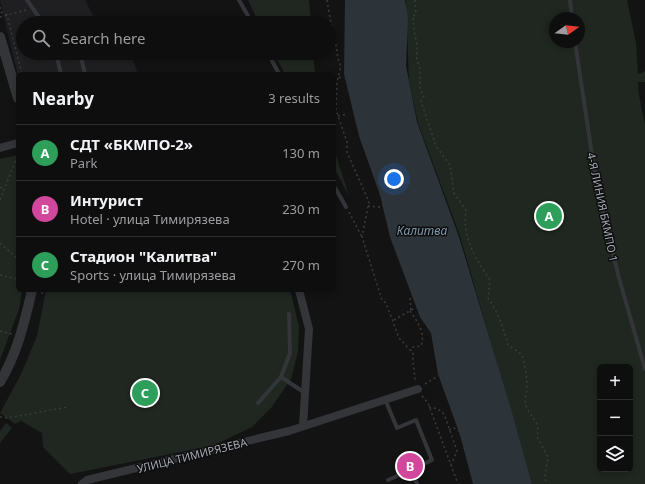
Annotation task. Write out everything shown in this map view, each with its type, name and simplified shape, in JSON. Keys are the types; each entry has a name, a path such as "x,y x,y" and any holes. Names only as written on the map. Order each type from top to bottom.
{"street":[{"path":"0,37 16,92"},
{"path":"0,148 16,144"},
{"path":"0,382 11,360 37,292"},
{"path":"299,292 308,329 303,426"},
{"name":"УЛИЦА ТИМИРЯЗЕВА","path":"82,484 87,480 303,426 417,389"}],"lane":[{"path":"27,0 38,16"},
{"path":"240,0 248,16"},
{"path":"570,0 571,12"},
{"name":"4-Я ЛИНИЯ БКМПО 1","path":"576,48 597,188 619,278 645,369"},
{"path":"58,60 61,72"},
{"path":"82,60 85,72"},
{"path":"272,60 278,72"},
{"path":"336,190 346,207"},
{"path":"258,402 281,377 290,353 289,314"},
{"path":"281,377 305,393"},
{"path":"387,404 397,428 416,420 432,460 388,480"},
{"path":"411,470 417,484"}],"path":[{"path":"327,0 329,16"},
{"path":"415,0 416,13 412,18 414,20 413,27 418,52 416,56 420,69 420,90 424,96 421,101 436,146 450,165 454,193 466,210 464,223 468,234 468,245 473,256 490,280 488,298 497,310 498,319 505,332 508,345 521,354 523,358 527,387 525,402 530,413 535,418 539,428 537,437 548,457 545,475 546,484"},
{"path":"0,7 1,12 7,15 16,50"},
{"path":"0,17 32,9"},
{"path":"336,43 337,58 341,66 336,110 347,142 347,152 360,180 363,192 369,202 362,237"},
{"path":"18,60 21,72"},
{"path":"339,76 343,80"},
{"path":"338,116 347,114"},
{"path":"0,200 16,159"},
{"path":"0,188 4,189"},
{"path":"368,206 379,207 387,205"},
{"path":"346,207 362,237 382,300 386,303 394,320 399,338 413,353 412,361 415,367 417,389 429,407 458,484"},
{"path":"0,243 16,257"},
{"path":"0,275 16,279"},
{"path":"410,298 411,311 418,322 423,341 421,346 413,347 411,351"},
{"path":"394,320 414,309"},
{"path":"0,331 13,335"},
{"path":"417,389 438,376"},
{"path":"0,417 7,418 68,407"},
{"path":"429,407 438,409 444,414 449,430 453,435 457,448 451,465"},
{"path":"449,430 454,428 459,431"}],"shaded area":[{"path":"0,0 85,0 93,16 16,16 16,60 133,60 137,72 17,72"},
{"path":"248,0 309,0 310,16 256,16"},
{"path":"406,0 627,0 636,43 638,74 645,71 645,82 638,82 645,125 645,484 532,484 460,236 418,123 409,81"},
{"path":"278,60 314,60 315,72 284,72"},
{"path":"16,155 16,292 22,292 19,309 0,360 0,159"},
{"path":"336,155 349,196 336,171"},
{"path":"46,292 290,292 299,326 298,352 291,379 271,408 252,427 215,445 70,474 43,447 42,433 21,421 15,424 0,413 21,374 37,336"},
{"path":"6,423 12,428 0,443 0,431"}],"water":[{"name":"Калитва","path":"345,0 405,0 408,17 406,66 417,122 459,237 532,484 473,484 460,435 438,374 431,333 420,317 390,237 380,195 359,136 344,74"}],"place":[{"name":"СДТ «БКМПО-2»","path":"549,216"},
{"name":"Стадион \"Калитва\"","path":"145,393"},
{"name":"Интурист","path":"410,466"}]}
